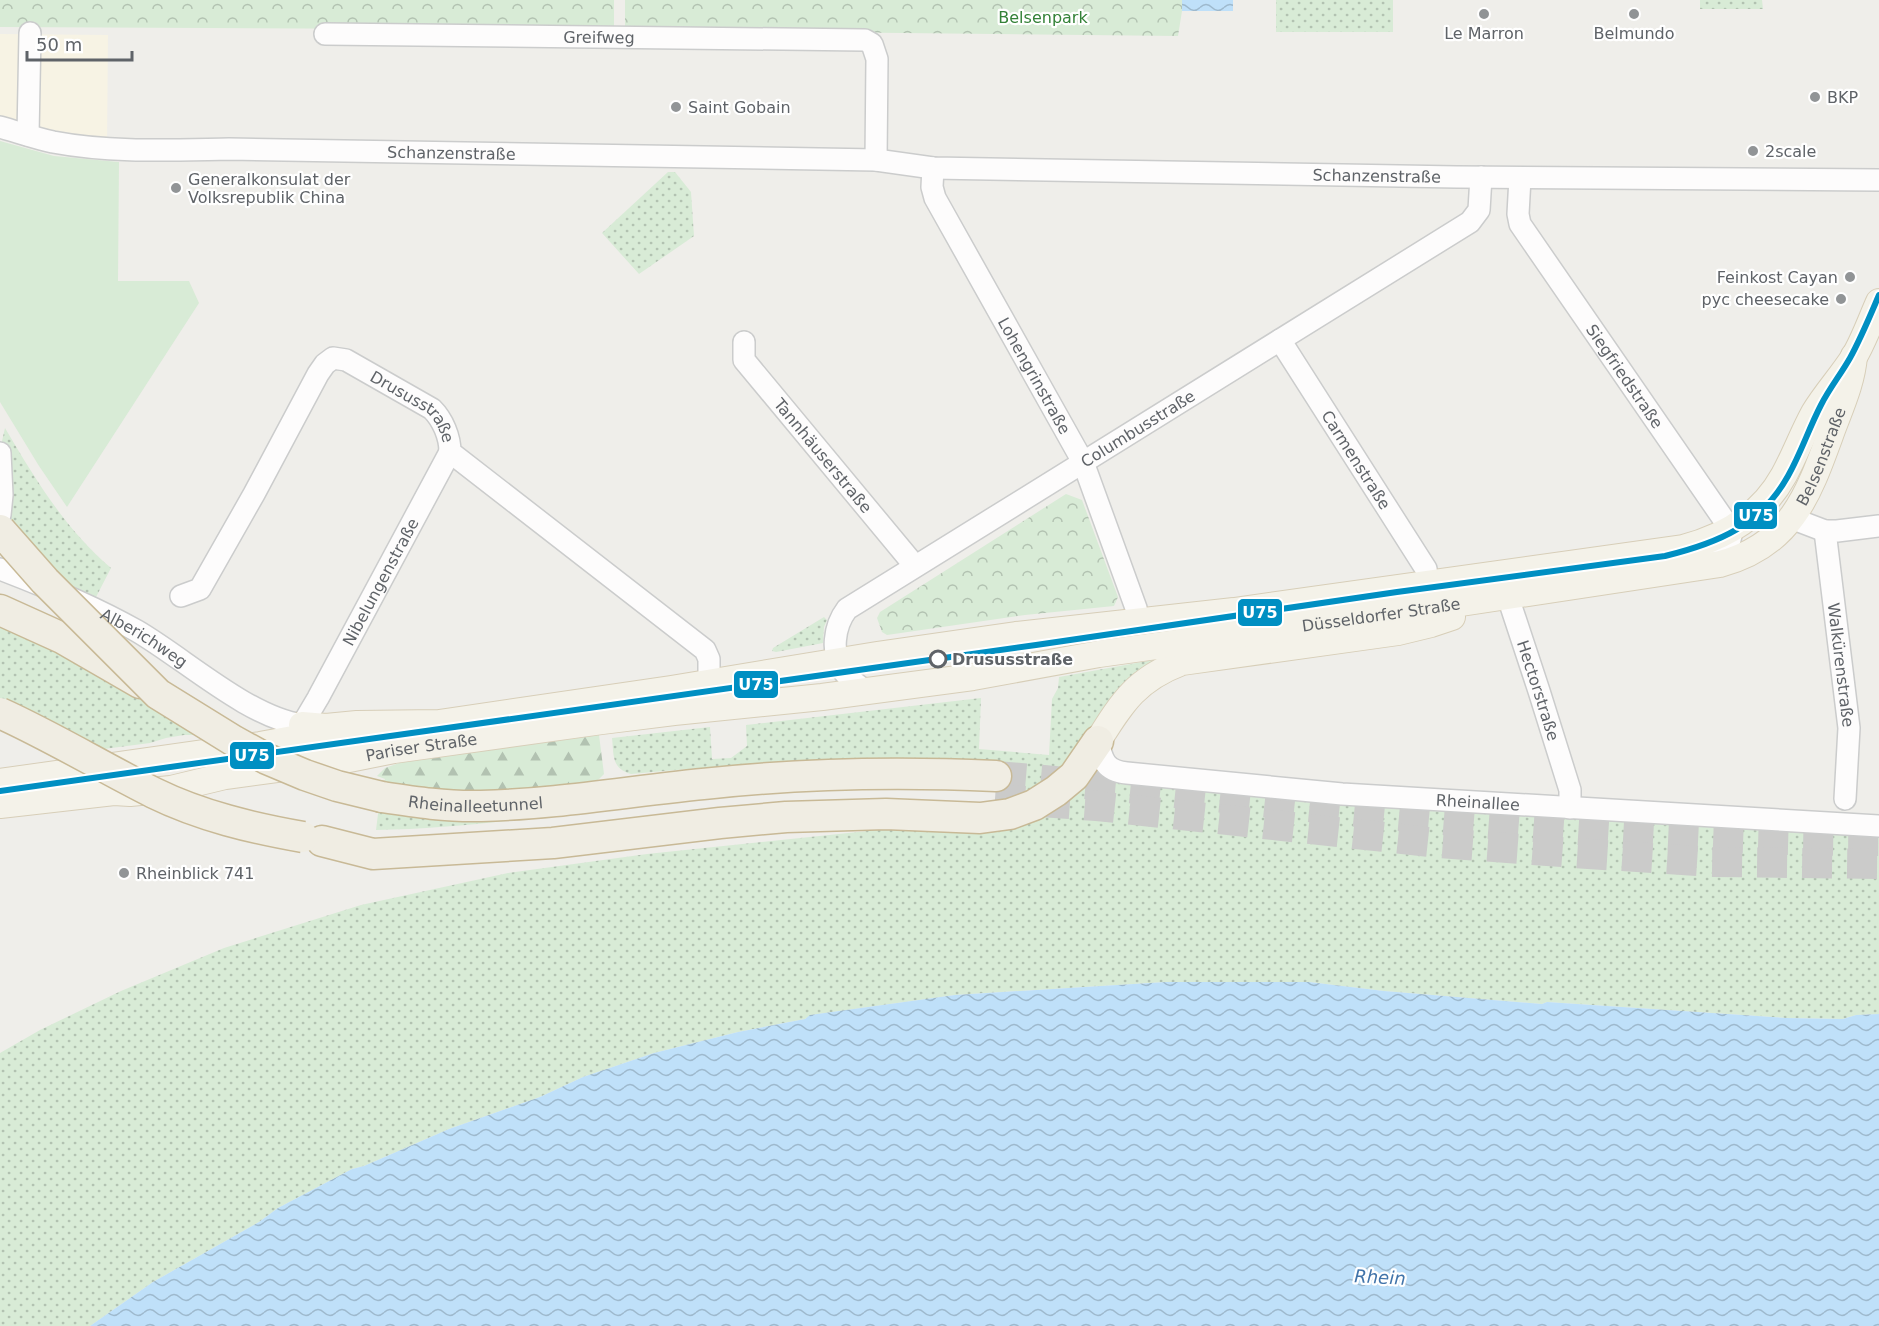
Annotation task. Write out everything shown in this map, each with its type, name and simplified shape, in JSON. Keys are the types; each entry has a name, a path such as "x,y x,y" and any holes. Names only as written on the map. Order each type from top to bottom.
{"highway":[{"path":"0,530 45,581 158,694"},
{"name":"Rheinalleetunnel","path":"0,610 62,638 267,759 337,786 382,797 432,804 480,806 530,804 730,781 836,774 933,773 995,787 706,807 429,841 373,843 312,839 260,829 208,815 156,794 0,713"},
{"path":"312,839 373,854 553,843 720,822 795,817 886,814 980,818 1010,814 1034,805 1056,791 1074,776 1098,741"}],"main road":[{"name":"Belsenstraße","path":"1731,530 1755,513 1775,489 1820,405 1854,356 1879,302"},
{"name":"Belsenstraße","path":"1791,518 1812,483 1844,398 1854,356"},
{"name":"Belsenstraße","path":"1791,518 1783,509 1783,496 1801,463 1803,435"},
{"name":"Belsenstraße","path":"1755,513 1772,510 1791,518"},
{"name":"Düsseldorfer Straße","path":"731,706 973,676 1497,590 1708,567 1735,560 1760,548 1791,518"},
{"name":"Düsseldorfer Straße","path":"709,683 837,660 1016,635 1138,623 1428,584 1497,590 1683,548 1716,538 1731,530"},
{"name":"Düsseldorfer Straße","path":"1098,741 1117,710 1140,685 1157,672 1182,662 1407,630 1460,614 1497,590"},
{"path":"709,683 718,696 731,706"},
{"name":"Pariser Straße","path":"302,725 439,723 709,683"},
{"name":"Pariser Straße","path":"0,806 114,792 130,793 171,789 225,776 345,760 394,750 623,718 731,706"},
{"name":"Pariser Straße","path":"114,792 302,725 373,725"},
{"name":"Pariser Straße","path":"0,782 184,768"}],"street":[{"path":"28,135 30,33"},
{"name":"Greifweg","path":"325,34 865,40 872,44 877,59 876,160"},
{"name":"Schanzenstraße","path":"0,127 52,142 124,150 229,149 876,160 933,168 1481,177 1879,180"},
{"name":"Lohengrinstraße","path":"933,168 932,187 935,198 1083,462 1136,608 1138,623"},
{"name":"Columbusstraße","path":"837,660 836,630 839,619 847,609 1470,222 1479,210 1481,177"},
{"name":"Siegfriedstraße","path":"1520,177 1518,214 1520,224 1731,530"},
{"name":"Carmenstraße","path":"1280,340 1426,570 1428,584"},
{"name":"Tannhäuserstraße","path":"744,342 744,360 915,566"},
{"name":"Drususstraße","path":"181,596 200,590 318,374 333,358 346,360 432,409 447,433 450,452 705,650 709,659 709,683"},
{"name":"Nibelungenstraße","path":"302,725 450,452"},
{"path":"0,453 2,495 0,515"},
{"path":"1791,518 1825,531 1879,526"},
{"path":"1708,567 1725,550 1730,541 1731,530"},
{"name":"Walkürenstraße","path":"1825,531 1849,728 1845,799"},
{"name":"Alberichweg","path":"0,569 67,595 111,617 230,693 302,725"},
{"name":"Hectorstraße","path":"1497,590 1539,691 1570,790 1570,808"},
{"path":"837,660 843,672 865,691"},
{"name":"Rheinallee","path":"1098,741 1101,755 1110,769 1126,773 1342,795 1879,826"}],"shaded area":[{"path":"0,34 108,35 107,145 0,123"}],"green space":[{"path":"0,0 614,0 614,30 0,27"},
{"name":"Belsenpark","path":"625,0 1182,0 1182,11 1178,36 625,30"},
{"path":"1276,0 1393,0 1393,32 1276,32"},
{"path":"1700,0 1762,0 1763,9 1700,9"},
{"path":"0,141 54,156 119,162 118,281 189,281 199,303 67,507 0,402"},
{"path":"668,172 675,172 691,192 694,236 639,274 602,233"},
{"path":"5,428 52,503 80,537 111,568 95,599 62,584 4,518 7,489 2,441"},
{"path":"1066,494 1082,500 1118,597 1114,606 1025,615 887,635 882,632 877,618 880,612"},
{"path":"824,617 827,620 823,643 772,651 773,648"},
{"path":"0,622 66,656 201,735 184,735 150,743 96,750 0,703"},
{"path":"1186,654 1068,777 1000,811 1000,766 908,763 769,764 631,774 620,768 614,755 612,738 710,727 712,759 731,758 747,746 746,725 981,698 979,749 1049,755 1052,699 1058,688 1059,677"},
{"path":"599,735 604,774 589,786 530,795 382,789 385,779 377,776 385,768 402,762"},
{"path":"1092,760 1114,779 1333,805 1879,833 1879,1014 1856,1015 1843,1019 1786,1018 1547,1002 1542,1004 1384,991 1309,982 1166,982 955,995 811,1015 805,1019 738,1032 654,1053 583,1077 540,1097 449,1129 364,1166 352,1169 278,1208 259,1222 153,1282 90,1326 0,1326 0,1053 40,1030 121,991 224,948 361,905 508,873 647,854 915,826 983,823"},
{"path":"379,806 584,812 454,826 376,830"}],"water":[{"path":"1182,0 1233,0 1233,11 1182,11"},
{"name":"Rhein","path":"1166,982 1309,982 1384,991 1542,1004 1547,1002 1786,1018 1843,1019 1856,1015 1879,1014 1879,1326 90,1326 153,1282 259,1222 278,1208 352,1169 364,1166 449,1129 540,1097 583,1077 654,1053 738,1032 805,1019 810,1015 955,995"}],"tunnel":[{"path":"996,776 1497,824 1715,838 1879,841"},
{"path":"995,799 1097,806 1439,843 1574,853 1712,862 1879,864"}],"transit line":[{"name":"U75","path":"0,791 1397,592 1665,556 1684,551 1736,530 1751,520 1777,493 1793,467 1824,399 1854,350 1879,295"}],"place":[{"name":"Le Marron","path":"1484,14"},
{"name":"Belmundo","path":"1634,14"},
{"name":"BKP","path":"1815,97"},
{"name":"Saint Gobain","path":"676,107"},
{"name":"2scale","path":"1753,151"},
{"name":"Generalkonsulat der Volksrepublik China","path":"176,188"},
{"name":"Feinkost Cayan","path":"1850,277"},
{"name":"pyc cheesecake","path":"1841,299"},
{"name":"Drususstraße","path":"938,659"},
{"name":"Rheinblick 741","path":"124,873"}]}
